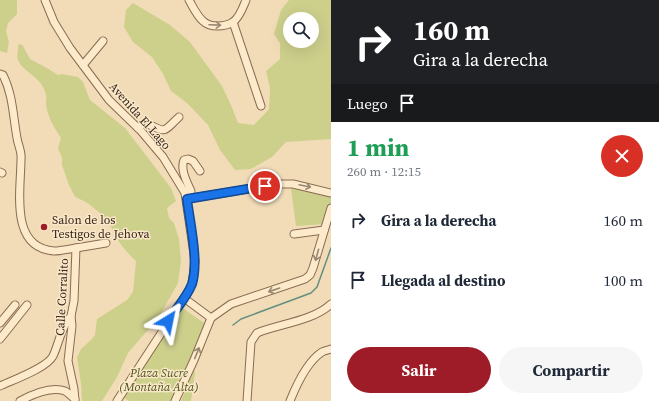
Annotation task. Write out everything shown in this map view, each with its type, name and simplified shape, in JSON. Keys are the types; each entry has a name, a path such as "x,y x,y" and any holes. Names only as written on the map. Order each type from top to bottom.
{"street":[{"name":"Avenida El Lago","path":"45,0 54,22 70,48 109,100 138,128 163,157 186,196 195,261 192,284 118,400"},
{"path":"189,0 203,22 220,26 233,22 241,13 246,0"},
{"path":"233,22 260,106"},
{"path":"83,65 104,41"},
{"name":"Calle Corralito","path":"0,74 3,75 11,95 17,138 21,152 19,205 25,232 35,246 41,248 55,251 76,248 74,301 71,316 72,326 68,360 75,400"},
{"path":"138,128 146,123 162,131 179,117"},
{"path":"186,196 191,191 183,171 184,160 188,158 193,160 200,171"},
{"path":"186,196 278,184 293,184 331,193"},
{"path":"175,401 211,318 231,304 305,280 310,275 331,208"},
{"path":"294,234 324,230"},
{"path":"76,248 106,243"},
{"path":"184,298 211,318"},
{"path":"247,401 251,342 257,333 319,312 331,304"},
{"path":"0,323 15,305"},
{"path":"0,339 27,305"},
{"path":"0,386 45,364 52,357 63,330 71,316"},
{"path":"290,401 295,388 313,360 322,352 331,349"},
{"path":"20,401 42,391 51,390 66,392 75,400"}],"green space":[{"path":"0,0 17,0 17,14 8,23 6,31 9,42 7,53 0,51"},
{"path":"289,0 331,0 331,139 286,142 272,157 251,169 235,170 220,150 208,125 187,103 171,91 163,74 152,57 133,42 124,27 126,10 133,3 170,25 190,42 222,86 238,123 254,125 269,109 270,88 266,71 280,59 280,43 274,34 281,10"},
{"path":"21,44 30,59 58,75 62,74 78,77 83,82 90,100 125,128 171,188 176,201 167,208 169,218 174,223 179,239 181,261 178,283 159,317 128,353 117,377 102,401 82,401 77,357 81,349 95,335 97,319 127,300 133,292 136,261 127,252 113,232 109,220 86,202 75,197 62,165 62,158 58,148 61,138 49,116 44,89 41,83 20,64 18,60 18,45"},
{"path":"291,189 306,189 331,197 331,212 326,224 296,226"},
{"name":"Plaza Sucre (Montaña Alta)","path":"181,307 207,325 171,401 129,401 124,398"},
{"path":"194,370 191,401 181,401"}],"waterway":[{"path":"233,325 241,319 311,293 317,287 331,248"}],"place":[{"name":"Salon de los Testigos de Jehova","path":"44,227"}],"route":[{"path":"168,321 188,292 192,284 194,274 195,261 187,199 265,186"}]}
